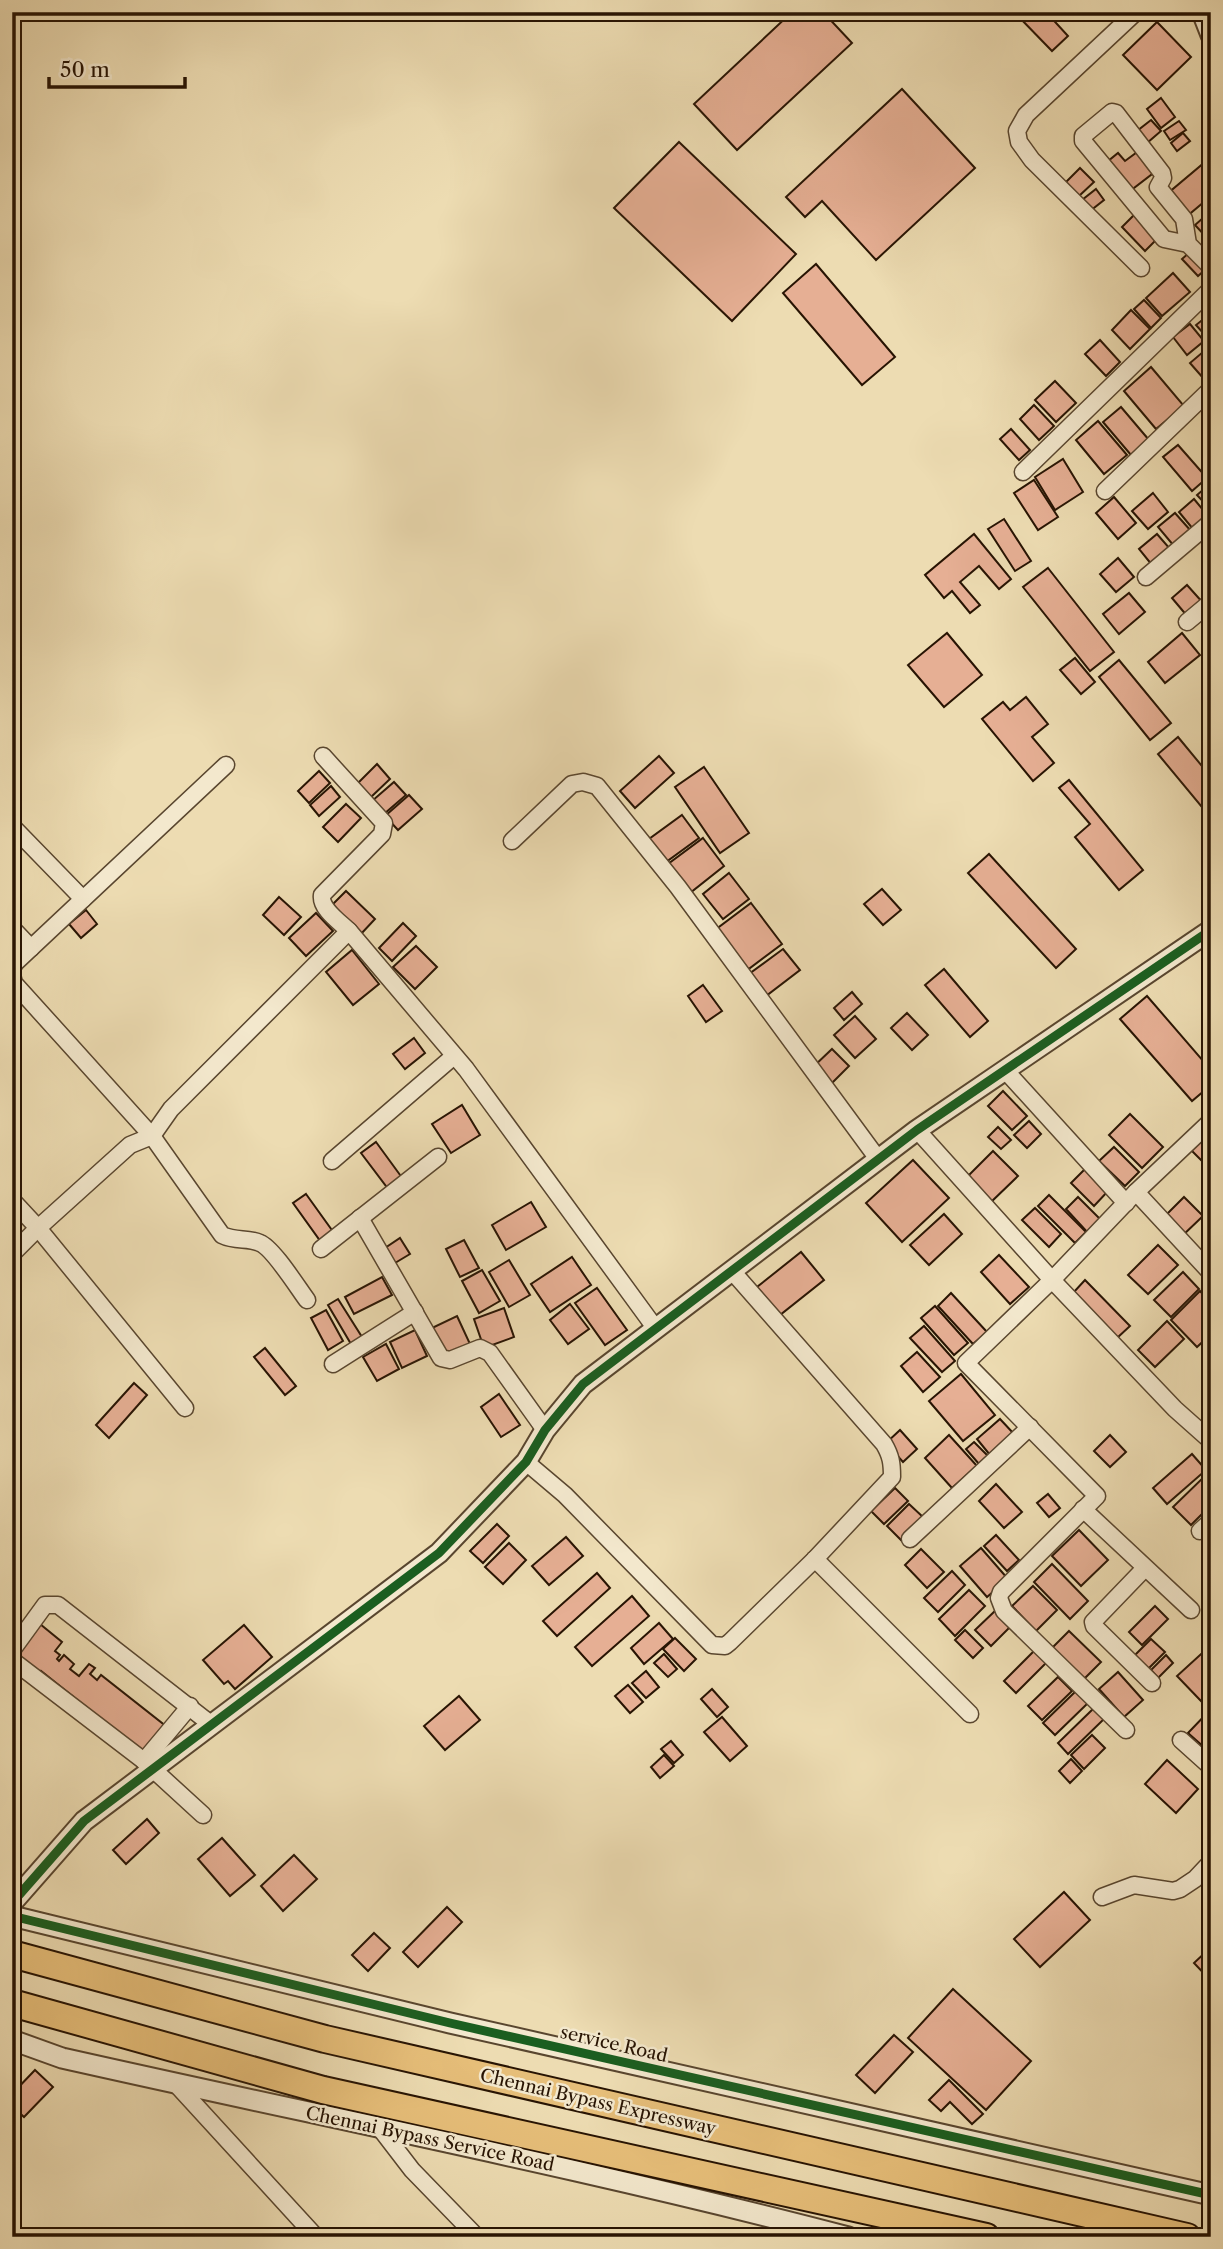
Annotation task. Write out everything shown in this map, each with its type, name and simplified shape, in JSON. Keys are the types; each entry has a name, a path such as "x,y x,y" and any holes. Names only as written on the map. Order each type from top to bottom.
{"highway":[{"name":"Chennai Bypass Expressway","path":"18,1956 325,2039 1187,2237"},
{"path":"12,2003 323,2090 986,2237"}],"street":[{"path":"1136,12 1026,115 1017,131 1019,142 1032,160 1141,268"},
{"path":"1202,12 1211,35"},
{"path":"1188,244 1184,219 1158,187 1163,178 1162,173 1116,113 1112,112 1083,136 1083,141 1164,239 1188,244 1211,267"},
{"path":"1023,472 1211,289"},
{"path":"1105,491 1211,389"},
{"path":"1146,577 1211,522"},
{"path":"1188,622 1211,602"},
{"path":"323,756 384,822 382,834 322,895 321,901 473,1079 656,1329"},
{"path":"226,765 15,963 12,972 15,983 152,1136 222,1235 232,1240 253,1241 267,1247 307,1300"},
{"path":"512,841 572,785 583,782 597,786 678,887 878,1159"},
{"path":"12,826 83,899"},
{"path":"12,928 31,948"},
{"path":"12,1903 84,1821 150,1765 212,1724 439,1553 526,1462 545,1430 583,1384 916,1130 1211,930"},
{"path":"12,1254 130,1144 152,1136 172,1109 349,931"},
{"path":"332,1161 454,1056"},
{"path":"1005,1070 1211,1273"},
{"path":"1126,1730 1004,1611 999,1598 1001,1592 1097,1496 967,1363 1052,1280 1131,1197 1210,1122"},
{"path":"916,1130 1052,1280 1175,1409 1211,1441"},
{"path":"321,1249 438,1157"},
{"path":"12,1200 185,1408"},
{"path":"360,1218 441,1358 450,1360 480,1348 490,1353 545,1430"},
{"path":"526,1462 565,1495 712,1645 719,1647 730,1642 815,1559 892,1477 891,1456 884,1444 732,1271"},
{"path":"333,1364 415,1312"},
{"path":"910,1539 1030,1427"},
{"path":"1083,1509 1191,1610"},
{"path":"815,1559 970,1714"},
{"path":"1145,1568 1093,1622 1152,1683"},
{"path":"203,1815 150,1765 12,1658 13,1649 45,1605 58,1605 212,1724"},
{"path":"150,1765 190,1706"},
{"path":"1181,1740 1211,1767"},
{"path":"1102,1897 1134,1885 1173,1891 1180,1889 1188,1885 1211,1862"},
{"name":"service Road","path":"12,1916 450,2023 1211,2195"},
{"name":"Chennai Bypass Service Road","path":"12,2040 62,2058 729,2206 848,2237"},
{"path":"176,2084 316,2237"},
{"path":"379,2127 412,2170 477,2237"}],"building":[{"path":"792,12 823,12 852,43 737,150 694,104"},
{"path":"1014,12 1046,12 1068,36 1052,51"},
{"path":"1157,22 1191,57 1157,90 1123,55"},
{"path":"902,89 975,168 876,260 822,201 805,217 786,197"},
{"path":"1161,98 1175,117 1161,128 1147,109"},
{"path":"1151,120 1161,131 1147,143 1137,131"},
{"path":"1179,121 1186,130 1170,140 1164,131"},
{"path":"1183,133 1190,141 1177,151 1171,143"},
{"path":"679,142 796,254 732,321 614,208"},
{"path":"1140,150 1156,171 1130,191 1107,162 1118,153 1125,161"},
{"path":"1211,157 1211,196 1186,217 1167,194"},
{"path":"1080,168 1094,182 1079,196 1066,182"},
{"path":"1096,189 1104,200 1090,211 1082,200"},
{"path":"1211,211 1211,240 1210,241 1195,225"},
{"path":"1135,214 1158,238 1145,251 1122,227"},
{"path":"1190,252 1206,269 1198,276 1182,259"},
{"path":"816,264 895,357 862,385 783,293"},
{"path":"1173,273 1190,292 1162,316 1146,298"},
{"path":"1144,300 1161,318 1151,328 1134,309"},
{"path":"1131,310 1150,329 1130,349 1112,330"},
{"path":"1211,313 1211,329 1204,334 1196,325"},
{"path":"1190,324 1204,341 1187,355 1173,337"},
{"path":"1100,340 1120,362 1106,376 1085,354"},
{"path":"1210,346 1211,373 1204,379 1190,363"},
{"path":"1151,367 1184,406 1156,429 1124,391"},
{"path":"1055,381 1076,403 1056,422 1035,400"},
{"path":"1034,405 1054,426 1039,440 1020,419"},
{"path":"1121,407 1149,440 1131,455 1103,422"},
{"path":"1098,421 1127,455 1104,474 1076,440"},
{"path":"1011,429 1030,450 1019,460 1000,439"},
{"path":"1178,445 1207,478 1192,491 1163,457"},
{"path":"1063,459 1083,492 1055,510 1035,477"},
{"path":"1034,480 1058,517 1038,530 1014,493"},
{"path":"1211,483 1211,510 1197,495"},
{"path":"1153,493 1168,512 1148,529 1132,511"},
{"path":"1114,497 1136,523 1118,539 1096,513"},
{"path":"1194,499 1208,516 1193,529 1179,512"},
{"path":"1175,513 1191,531 1174,546 1158,527"},
{"path":"1004,519 1031,561 1015,571 988,529"},
{"path":"974,534 1011,579 999,589 979,566 960,582 980,605 970,613 952,591 944,598 925,575"},
{"path":"1157,534 1171,550 1152,565 1139,549"},
{"path":"1118,558 1134,577 1116,592 1100,574"},
{"path":"1048,568 1114,652 1090,671 1023,587"},
{"path":"1187,585 1204,604 1188,617 1172,598"},
{"path":"1129,593 1145,612 1119,634 1103,614"},
{"path":"947,633 982,675 944,707 908,665"},
{"path":"1182,633 1200,655 1165,683 1148,662"},
{"path":"1075,658 1095,682 1081,694 1060,670"},
{"path":"1119,660 1171,723 1150,740 1099,677"},
{"path":"1026,697 1048,724 1032,737 1054,763 1033,781 982,719 1003,702 1010,710"},
{"path":"1178,737 1211,777 1211,818 1158,754"},
{"path":"659,756 674,773 635,808 620,791"},
{"path":"377,764 390,779 370,798 357,784"},
{"path":"704,767 749,833 720,853 675,787"},
{"path":"319,771 330,783 309,803 298,791"},
{"path":"1069,780 1143,870 1119,890 1075,837 1090,824 1059,788"},
{"path":"394,782 406,795 384,814 372,801"},
{"path":"331,786 340,797 319,816 310,805"},
{"path":"409,795 422,809 398,830 385,816"},
{"path":"346,804 361,818 338,842 323,827"},
{"path":"682,815 699,838 666,862 649,839"},
{"path":"703,838 724,866 690,893 668,864"},
{"path":"989,854 1076,949 1056,968 968,873"},
{"path":"729,873 749,899 723,919 703,894"},
{"path":"882,889 901,910 883,925 864,904"},
{"path":"346,891 375,919 360,935 331,906"},
{"path":"279,897 301,917 284,935 263,915"},
{"path":"751,903 782,944 746,971 715,930"},
{"path":"86,910 97,924 81,938 69,924"},
{"path":"316,913 333,931 306,956 289,938"},
{"path":"403,923 416,936 392,961 379,948"},
{"path":"416,946 437,967 415,989 393,967"},
{"path":"783,949 800,970 766,996 749,974"},
{"path":"352,950 379,984 353,1005 326,972"},
{"path":"944,969 988,1021 970,1037 925,985"},
{"path":"703,985 722,1011 706,1022 688,996"},
{"path":"852,992 862,1004 844,1020 834,1008"},
{"path":"1147,996 1211,1070 1211,1085 1192,1101 1120,1019"},
{"path":"907,1013 928,1035 912,1050 891,1028"},
{"path":"855,1016 876,1039 855,1058 834,1035"},
{"path":"414,1038 425,1053 405,1069 393,1054"},
{"path":"832,1049 849,1066 830,1085 813,1067"},
{"path":"1003,1091 1027,1116 1012,1130 988,1106"},
{"path":"462,1105 480,1135 451,1153 432,1124"},
{"path":"1130,1114 1163,1147 1142,1168 1109,1135"},
{"path":"1029,1121 1041,1134 1027,1148 1014,1135"},
{"path":"998,1127 1011,1140 1001,1149 988,1137"},
{"path":"1204,1137 1211,1144 1211,1170 1191,1150"},
{"path":"376,1142 403,1179 389,1190 361,1153"},
{"path":"1114,1147 1139,1172 1125,1186 1099,1161"},
{"path":"993,1151 1018,1176 989,1204 965,1179"},
{"path":"913,1160 949,1198 902,1242 866,1203"},
{"path":"1087,1167 1109,1190 1094,1206 1071,1183"},
{"path":"306,1194 334,1233 321,1242 293,1203"},
{"path":"1049,1195 1086,1232 1075,1243 1038,1206"},
{"path":"1078,1197 1102,1221 1089,1234 1066,1209"},
{"path":"1184,1197 1203,1216 1181,1237 1163,1218"},
{"path":"531,1202 546,1227 506,1250 492,1225"},
{"path":"1035,1208 1061,1234 1049,1247 1022,1220"},
{"path":"944,1214 962,1234 929,1265 910,1245"},
{"path":"400,1238 410,1254 395,1263 385,1248"},
{"path":"464,1240 479,1268 460,1277 446,1249"},
{"path":"1158,1245 1178,1265 1148,1294 1128,1275"},
{"path":"801,1252 824,1280 780,1315 757,1287"},
{"path":"999,1255 1029,1287 1010,1304 981,1272"},
{"path":"572,1257 591,1285 550,1312 531,1284"},
{"path":"509,1260 530,1295 509,1307 489,1272"},
{"path":"482,1270 500,1301 479,1313 462,1281"},
{"path":"1183,1272 1199,1289 1171,1317 1154,1300"},
{"path":"382,1277 392,1295 354,1314 345,1297"},
{"path":"1085,1280 1130,1326 1117,1338 1073,1293"},
{"path":"597,1288 627,1330 605,1345 575,1303"},
{"path":"1200,1291 1211,1303 1211,1334 1197,1347 1171,1320"},
{"path":"951,1293 987,1332 973,1344 938,1306"},
{"path":"338,1299 362,1337 351,1344 328,1305"},
{"path":"570,1304 589,1329 568,1344 550,1320"},
{"path":"935,1306 968,1343 954,1355 921,1318"},
{"path":"504,1308 514,1337 484,1348 474,1319"},
{"path":"326,1310 343,1341 328,1350 311,1318"},
{"path":"457,1316 470,1344 445,1356 432,1328"},
{"path":"1167,1321 1184,1339 1155,1367 1138,1350"},
{"path":"924,1326 955,1361 942,1372 910,1338"},
{"path":"415,1330 427,1356 402,1368 390,1342"},
{"path":"386,1344 399,1369 377,1381 363,1357"},
{"path":"265,1348 296,1386 285,1395 254,1357"},
{"path":"917,1352 940,1377 923,1392 901,1366"},
{"path":"961,1374 995,1415 963,1441 929,1401"},
{"path":"134,1383 147,1395 109,1438 96,1425"},
{"path":"499,1394 520,1425 501,1437 481,1407"},
{"path":"1000,1419 1014,1434 990,1455 977,1439"},
{"path":"900,1430 917,1449 903,1462 886,1443"},
{"path":"949,1435 977,1466 952,1488 925,1458"},
{"path":"1110,1435 1126,1452 1110,1467 1094,1451"},
{"path":"974,1442 988,1456 979,1464 966,1449"},
{"path":"1192,1454 1206,1470 1167,1504 1153,1488"},
{"path":"1211,1470 1211,1505 1191,1525 1173,1507"},
{"path":"996,1484 1022,1512 1004,1528 979,1501"},
{"path":"895,1488 908,1501 884,1524 871,1511"},
{"path":"1048,1494 1060,1508 1049,1517 1037,1503"},
{"path":"909,1504 924,1518 901,1540 887,1526"},
{"path":"497,1524 509,1536 483,1563 470,1551"},
{"path":"1079,1530 1108,1560 1081,1586 1052,1556"},
{"path":"996,1535 1019,1560 1007,1571 984,1546"},
{"path":"566,1537 583,1556 549,1585 532,1566"},
{"path":"509,1543 526,1560 503,1584 485,1567"},
{"path":"981,1548 1008,1579 987,1597 960,1566"},
{"path":"921,1549 944,1572 927,1588 905,1565"},
{"path":"1052,1564 1088,1601 1070,1619 1034,1582"},
{"path":"952,1571 965,1585 938,1612 924,1598"},
{"path":"597,1573 610,1588 557,1636 543,1621"},
{"path":"1033,1586 1057,1610 1036,1631 1012,1606"},
{"path":"969,1590 985,1606 955,1636 939,1619"},
{"path":"632,1596 649,1616 592,1666 575,1647"},
{"path":"1155,1606 1168,1619 1142,1645 1129,1632"},
{"path":"996,1610 1011,1626 991,1646 975,1630"},
{"path":"659,1623 673,1639 644,1664 631,1648"},
{"path":"40,1624 62,1642 55,1651 60,1655 57,1659 59,1661 64,1655 74,1664 70,1669 79,1676 89,1664 95,1668 90,1674 97,1680 101,1675 167,1727 145,1754 41,1671 37,1676 14,1657"},
{"path":"244,1625 272,1657 235,1689 228,1681 224,1684 203,1660"},
{"path":"965,1630 983,1648 973,1658 955,1640"},
{"path":"1069,1631 1101,1662 1084,1679 1052,1648"},
{"path":"675,1638 696,1659 684,1671 663,1649"},
{"path":"1151,1639 1165,1652 1147,1670 1133,1657"},
{"path":"1211,1645 1211,1694 1202,1702 1177,1676"},
{"path":"1035,1650 1047,1662 1016,1693 1004,1681"},
{"path":"664,1654 677,1669 668,1677 654,1663"},
{"path":"1166,1655 1173,1663 1158,1678 1151,1670"},
{"path":"646,1671 659,1687 646,1698 632,1683"},
{"path":"1118,1672 1143,1700 1124,1717 1099,1689"},
{"path":"1058,1677 1072,1691 1042,1720 1028,1706"},
{"path":"628,1685 643,1702 630,1713 615,1696"},
{"path":"712,1689 728,1707 717,1717 701,1699"},
{"path":"1076,1691 1088,1703 1055,1735 1043,1723"},
{"path":"459,1696 480,1720 445,1750 424,1726"},
{"path":"1094,1708 1104,1719 1068,1754 1058,1743"},
{"path":"1211,1709 1211,1742 1205,1748 1188,1733"},
{"path":"722,1717 747,1746 730,1761 704,1732"},
{"path":"1092,1735 1105,1748 1084,1769 1071,1755"},
{"path":"671,1741 683,1755 674,1763 661,1749"},
{"path":"664,1755 674,1766 660,1778 651,1767"},
{"path":"1071,1759 1082,1771 1070,1783 1059,1771"},
{"path":"1167,1760 1198,1789 1176,1813 1145,1784"},
{"path":"147,1819 159,1833 126,1864 113,1850"},
{"path":"222,1838 255,1875 230,1896 198,1859"},
{"path":"294,1855 317,1879 283,1911 261,1886"},
{"path":"1064,1892 1090,1920 1040,1967 1014,1939"},
{"path":"447,1907 462,1922 418,1967 403,1952"},
{"path":"374,1933 390,1948 368,1971 352,1955"},
{"path":"1211,1947 1211,1981 1194,1963"},
{"path":"953,1989 1031,2061 986,2110 908,2038"},
{"path":"894,2035 913,2052 875,2093 856,2075"},
{"path":"35,2070 53,2087 24,2117 12,2106 12,2094"},
{"path":"949,2080 983,2114 972,2124 950,2102 941,2111 929,2100"},
{"path":"168,2230 174,2237 160,2237"}],"cycle path":[{"path":"12,1903 84,1821 439,1553 526,1462 545,1430 583,1384 917,1130 1211,930"},
{"path":"12,1916 450,2023 1211,2195"}]}
